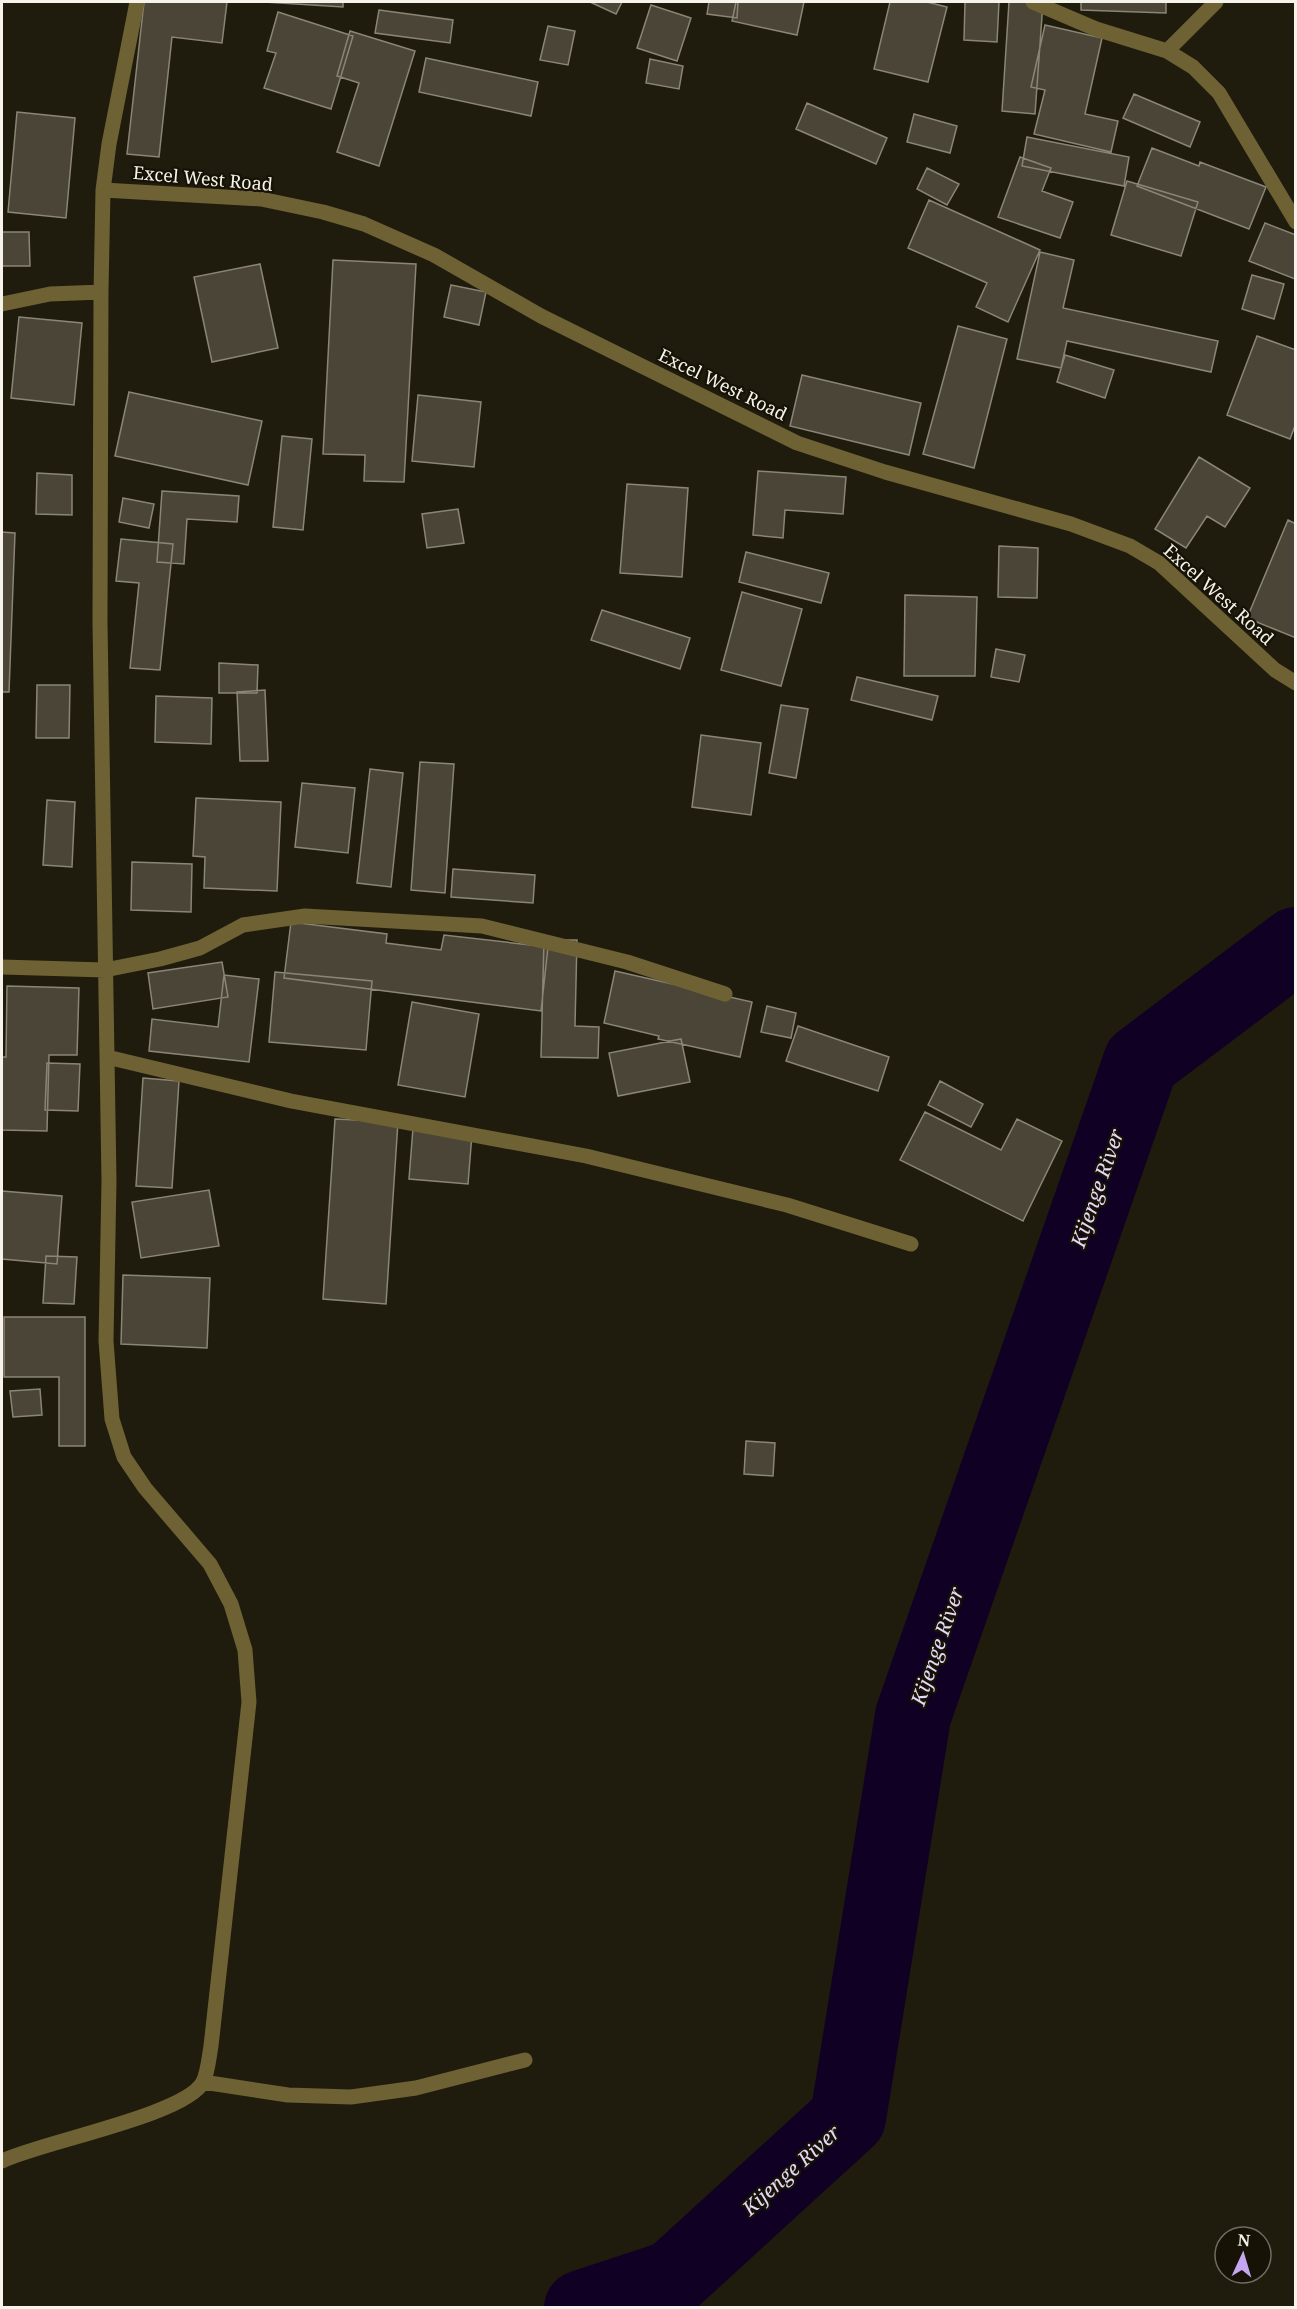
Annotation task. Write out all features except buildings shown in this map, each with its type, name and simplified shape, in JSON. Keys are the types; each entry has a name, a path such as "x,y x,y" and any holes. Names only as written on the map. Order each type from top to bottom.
{"street":[{"path":"2,2161 132,2121 191,2096 203,2082 212,2046 249,1702 245,1650 231,1604 210,1564 145,1488 124,1457 112,1419 106,1341 109,1181 100,624 102,403 100,292 104,190 109,144 137,2"},
{"path":"1033,2 1096,29 1167,51 1193,67 1219,93 1296,222"},
{"path":"1167,51 1216,2"},
{"name":"Excel West Road","path":"104,190 261,199 324,212 364,224 434,255 541,316 797,443 885,472 1071,524 1130,546 1159,563 1275,670 1296,682"},
{"path":"2,304 50,294 100,292"},
{"path":"2,967 105,970 200,948 243,925 305,916 483,926 627,962 725,994"},
{"path":"107,1057 291,1101 586,1156 787,1205 911,1244"},
{"path":"203,2082 288,2095 351,2097 416,2088 525,2060"}],"waterway":[{"name":"Kijenge River","path":"582,2308 673,2278 848,2118 913,1716 1141,1062 1296,945"}]}
